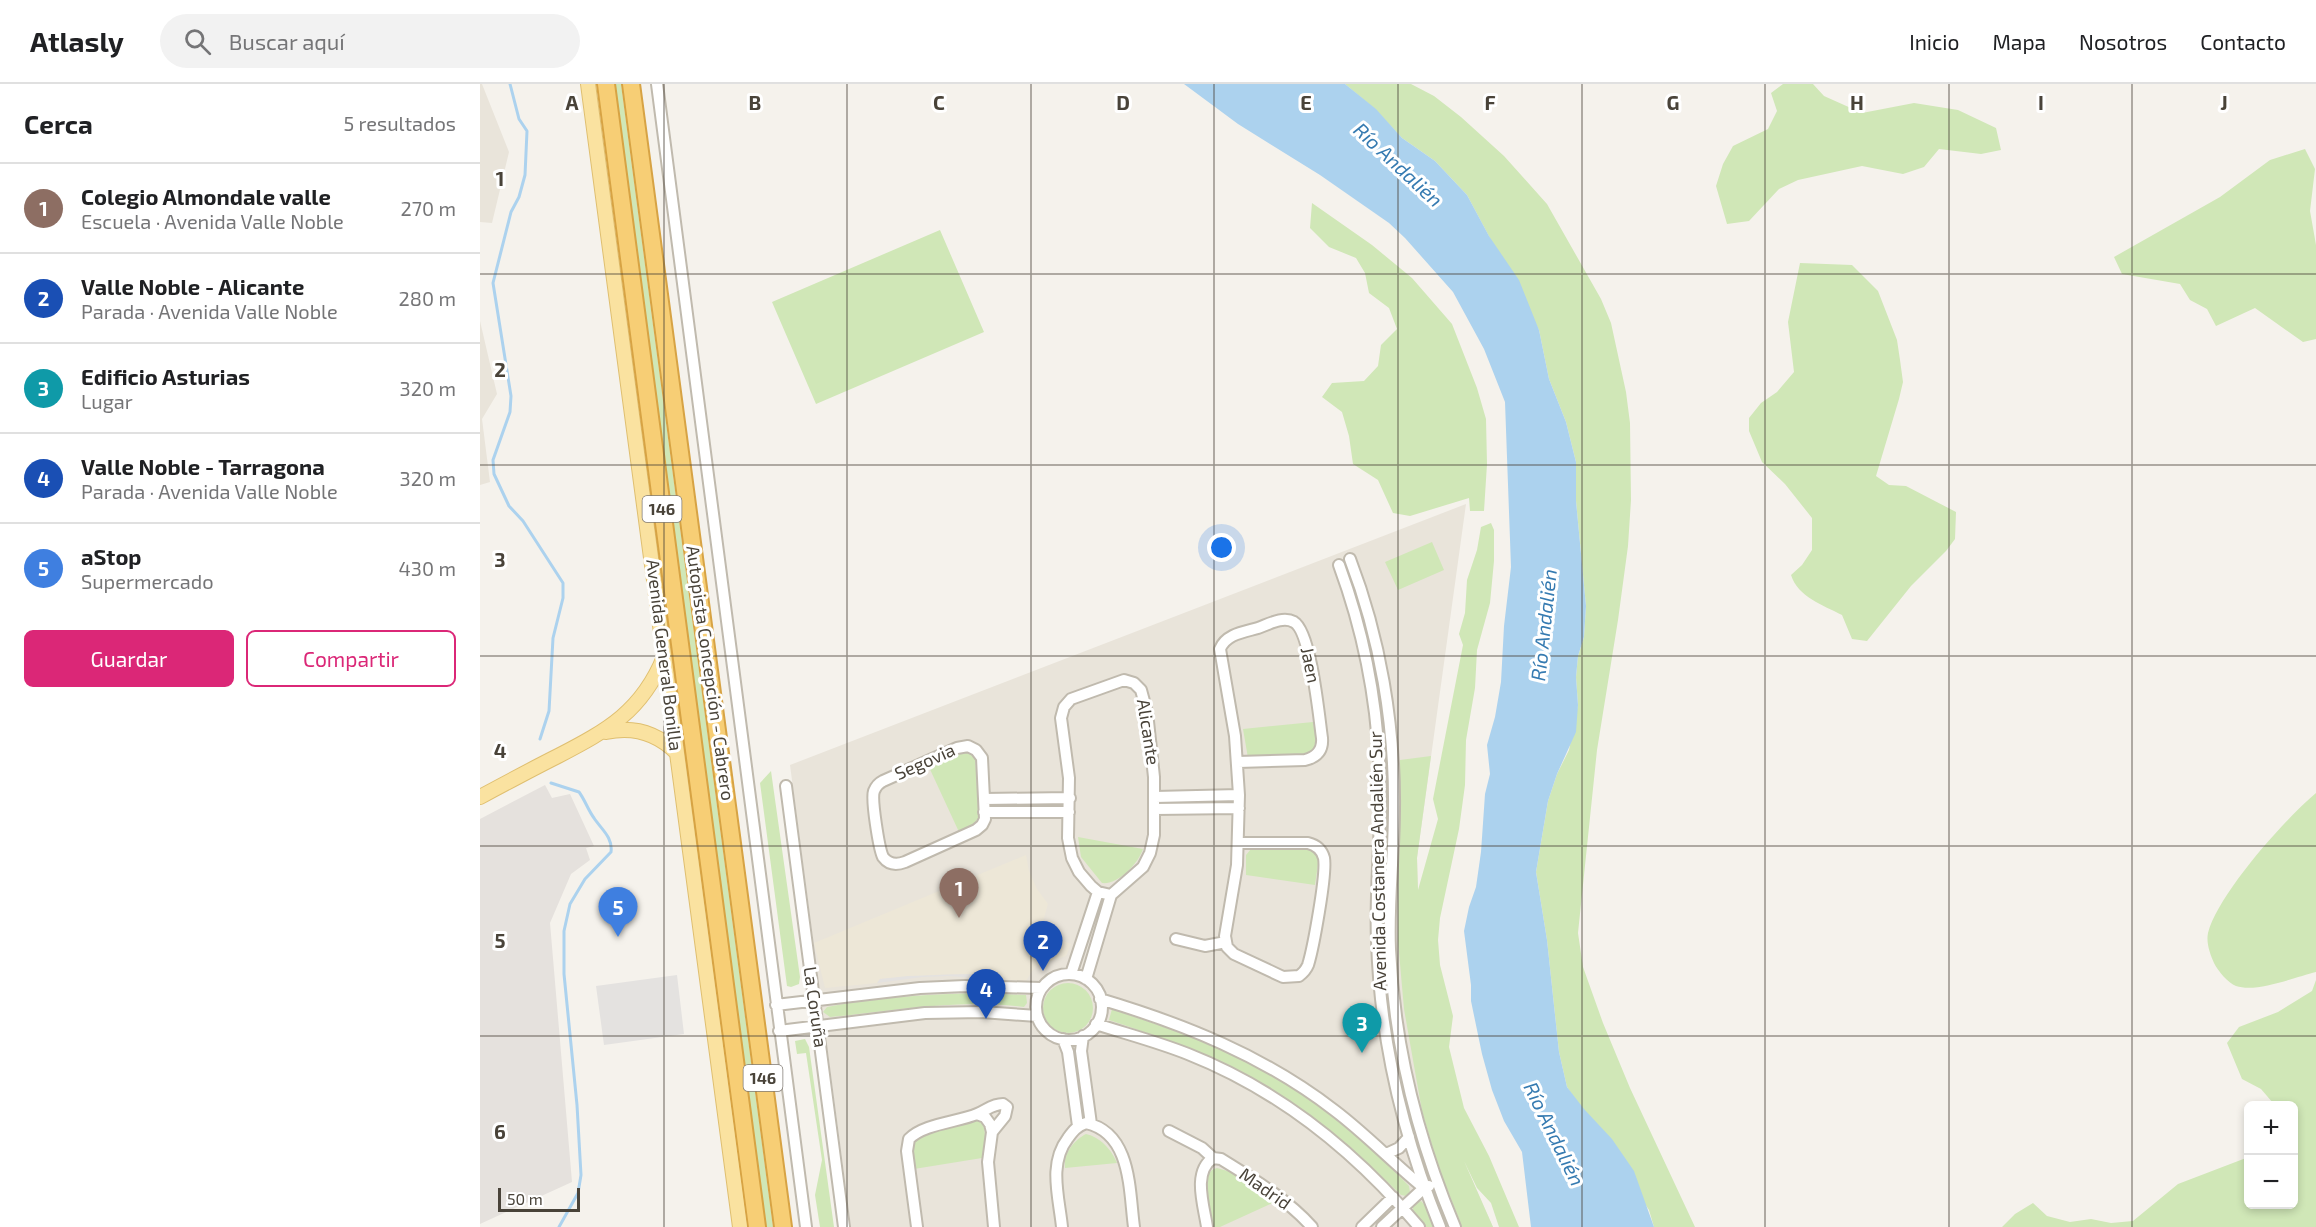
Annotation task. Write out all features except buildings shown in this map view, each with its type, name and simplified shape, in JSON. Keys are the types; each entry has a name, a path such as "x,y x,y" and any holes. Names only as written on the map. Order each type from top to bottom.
{"highway":[{"name":"Autopista Concepción - Cabrero","path":"606,84 757,1227"},
{"name":"Autopista Concepción - Cabrero","path":"631,84 783,1227"}],"main road":[{"name":"Avenida General Bonilla","path":"588,84 740,1227"},
{"path":"480,797 611,726 635,705 653,681 664,655"},
{"path":"598,735 623,729 642,732 660,739 677,753"}],"street":[{"path":"657,84 806,1227"},
{"name":"Avenida Costanera Andalién Sur","path":"1350,559 1377,652 1390,733 1394,809 1389,927 1395,1005 1410,1092 1438,1183 1455,1227"},
{"name":"Avenida Costanera Andalién Sur","path":"1355,571 1341,570 1365,657 1377,742 1380,803 1377,942 1382,1006 1392,1070 1409,1137 1424,1188 1440,1227"},
{"name":"Jaen","path":"1226,942 1238,843 1239,795 1232,710 1220,649 1224,641 1232,636 1290,620 1301,629 1308,651 1322,738 1321,748 1315,756 1305,760 1238,762"},
{"name":"Alicante","path":"1098,892 1084,879 1072,858 1068,838 1070,798 1068,758 1061,718 1064,707 1076,697 1124,680 1134,683 1143,694 1152,739 1155,809 1152,844 1148,859 1136,875 1111,895"},
{"name":"Segovia","path":"968,746 976,750 982,758 984,799 984,822 980,828 904,862 896,864 887,861 882,854 873,795 878,784 883,780 957,748 968,746"},
{"name":"La Coruña","path":"786,786 844,1227"},
{"path":"1155,797 1239,795"},
{"path":"984,799 1070,798"},
{"path":"1155,809 1239,808"},
{"path":"984,812 1069,812"},
{"path":"1176,939 1205,946 1226,942 1234,954 1283,977 1299,976 1308,963 1322,887 1324,859 1321,851 1313,844 1303,843 1238,843"},
{"path":"1071,974 1098,892 1111,895 1086,979"},
{"path":"1071,974 1086,979 1097,991 1100,999 1101,1013 1096,1024 1083,1036 1063,1039 1047,1031 1037,1016 1036,1002 1041,988 1057,976 1071,974"},
{"path":"776,1005 920,988 965,986 1041,988"},
{"path":"1100,999 1177,1023 1250,1056 1324,1102 1424,1188"},
{"name":"Avenida Costanera Andalién Sur","path":"1382,1006 1395,1005"},
{"path":"779,1031 925,1013 982,1012 1037,1016"},
{"path":"1096,1024 1179,1050 1251,1084 1322,1131 1354,1158 1419,1227"},
{"path":"1083,1036 1081,1051 1091,1124"},
{"path":"1063,1039 1068,1052 1078,1126"},
{"path":"917,1227 907,1151 909,1139 918,1132 977,1114 999,1104 1007,1107 1005,1116 992,1132"},
{"path":"977,1114 988,1120 992,1132 988,1162 994,1227"},
{"path":"1062,1227 1056,1160 1063,1145 1078,1126 1086,1123 1108,1135 1122,1152 1134,1227"},
{"name":"Madrid","path":"1169,1131 1202,1148 1213,1158 1221,1159 1272,1192 1299,1213 1312,1227"},
{"path":"1386,1154 1400,1148 1409,1137"},
{"path":"1207,1227 1201,1178 1206,1165 1213,1158"},
{"path":"1382,1227 1424,1188 1438,1183"},
{"path":"1362,1227 1393,1197"}],"shaded area":[{"path":"480,84 482,84 509,152 492,223 480,222"},
{"path":"480,321 497,394 482,419 490,482 480,485"},
{"path":"1466,504 1417,858 1419,942 1435,1074 1445,1119 1493,1227 851,1227 790,765"},
{"path":"545,785 552,798 570,794 594,846 586,848 590,860 571,874 550,923 572,1182 480,1224 480,819"},
{"path":"1026,855 1029,871 1037,889 1048,904 1040,932 1071,944 1066,956 1037,966 1026,981 975,978 972,974 948,974 880,979 877,983 825,988 814,943"},
{"path":"972,974 975,978 922,977 877,983 880,979 908,976"},
{"path":"677,975 684,1034 604,1045 596,986"}],"green space":[{"path":"613,84 621,84 773,1227 764,1227"},
{"path":"1345,84 1411,84 1434,96 1461,117 1504,156 1547,204 1601,299 1611,323 1626,392 1630,423 1631,500 1628,546 1618,620 1597,750 1578,933 1583,967 1603,1023 1630,1088 1695,1227 1654,1227 1649,1210 1567,1087 1559,1052 1547,940 1536,872 1548,801 1557,774 1569,750 1578,705 1576,677 1578,656 1584,637 1586,606 1576,501 1576,462 1566,422 1549,379 1539,330 1467,195 1435,161 1402,138 1375,109"},
{"path":"1783,84 1813,84 1824,96 1862,113 1914,103 1958,110 1996,128 2001,150 1981,154 1939,149 1924,167 1903,174 1862,166 1798,180 1779,189 1749,221 1727,224 1716,186 1723,164 1733,146 1768,129 1777,111 1771,93"},
{"path":"2305,149 2315,169 2310,211 2316,245 2316,339 2303,342 2255,308 2216,326 2207,309 2190,300 2180,284 2122,274 2114,257 2220,197 2270,160"},
{"path":"1312,203 1372,245 1412,278 1452,324 1477,388 1486,419 1487,464 1484,511 1470,511 1469,498 1410,516 1393,513 1378,480 1353,464 1349,436 1342,412 1322,397 1332,383 1364,381 1378,366 1381,345 1397,329 1389,308 1369,293 1365,273 1356,258 1329,247 1310,228"},
{"path":"940,230 984,332 816,404 772,302"},
{"path":"1800,263 1852,265 1878,291 1897,340 1903,382 1876,476 1889,485 1906,486 1956,512 1955,539 1911,586 1867,641 1852,639 1842,615 1812,600 1794,583 1791,575 1802,565 1812,550 1812,518 1785,484 1762,462 1749,431 1749,418 1761,403 1777,392 1794,372 1788,322"},
{"path":"1491,523 1494,530 1494,561 1490,603 1477,650 1475,688 1466,740 1465,785 1459,829 1440,918 1438,940 1440,965 1453,1016 1449,1047 1464,1108 1489,1156 1519,1227 1499,1227 1491,1203 1477,1188 1464,1161 1493,1227 1462,1227 1438,1166 1422,1111 1404,1009 1398,941 1400,760 1431,756 1417,858 1418,890 1438,819 1433,799 1463,645 1459,634 1465,613 1467,580 1477,550 1481,527"},
{"path":"1432,542 1444,570 1398,590 1385,562"},
{"path":"1313,722 1317,746 1308,754 1248,758 1243,729"},
{"path":"965,750 975,756 979,817 972,826 959,832 928,765"},
{"path":"771,771 800,977 799,984 791,987 787,986 760,783"},
{"path":"2316,793 2316,972 2265,986 2245,988 2236,986 2221,973 2210,952 2208,933 2214,917 2238,878 2254,858 2287,820"},
{"path":"1078,837 1143,849 1137,861 1121,877 1108,883 1102,883 1081,857"},
{"path":"1256,847 1311,849 1319,857 1315,885 1246,875 1246,855"},
{"path":"2316,980 2316,1227 2002,1227 2015,1214 2033,1203 2047,1216 2070,1222 2091,1219 2111,1223 2133,1221 2178,1184 2244,1159 2244,1209 2298,1209 2298,1101 2271,1101 2261,1089 2242,1079 2227,1043 2239,1027 2278,1012 2312,991"},
{"path":"1068,983 1082,987 1089,994 1093,1008 1089,1022 1082,1029 1068,1033 1054,1029 1047,1022 1043,1008 1047,994 1054,987"},
{"path":"982,993 1026,995 1027,1003 1024,1007 951,1005 830,1017 823,1012 827,1007 885,998"},
{"path":"1112,1009 1207,1043 1247,1062 1297,1091 1366,1145 1409,1186 1410,1192 1406,1196 1401,1195 1324,1126 1282,1096 1206,1055 1109,1020"},
{"path":"805,1039 809,1047 834,1227 820,1227 815,1195 822,1160 806,1053 797,1054 795,1041"},
{"path":"969,1119 976,1120 984,1127 982,1158 914,1169 912,1142 919,1136"},
{"path":"1086,1134 1105,1145 1117,1163 1065,1168 1070,1148"},
{"path":"1217,1168 1231,1172 1275,1202 1220,1227 1211,1227 1206,1184 1211,1171"},
{"path":"1421,1201 1433,1227 1426,1227 1413,1210 1413,1207"}],"water":[{"name":"Río Andalién","path":"1184,84 1345,84 1376,109 1402,138 1435,161 1467,195 1489,236 1519,280 1539,330 1549,379 1566,422 1576,462 1576,501 1586,606 1584,637 1578,656 1576,677 1578,705 1576,732 1557,774 1548,801 1536,872 1547,940 1559,1052 1567,1087 1612,1139 1634,1171 1654,1227 1531,1227 1522,1152 1504,1121 1492,1090 1471,1001 1464,931 1476,887 1481,852 1485,794 1490,774 1487,745 1501,682 1504,626 1511,567 1505,402 1484,349 1453,292 1389,223 1320,175 1238,124"}],"waterway":[{"path":"510,84 519,119 527,131 525,175 519,197 511,212 493,283 511,396 510,412 493,460 494,474 509,506 523,521 563,583 563,598 553,638 549,711 540,739"},
{"path":"551,783 579,792 608,838 611,847 611,852 585,879 570,904 564,931 564,974 577,1105 581,1175 578,1193 559,1227"}],"place":[{"name":"Colegio Almondale valle","path":"959,918"},
{"name":"aStop","path":"618,937"},
{"name":"Valle Noble - Alicante","path":"1043,971"},
{"name":"Valle Noble - Tarragona","path":"986,1019"},
{"name":"Edificio Asturias","path":"1362,1053"}]}
